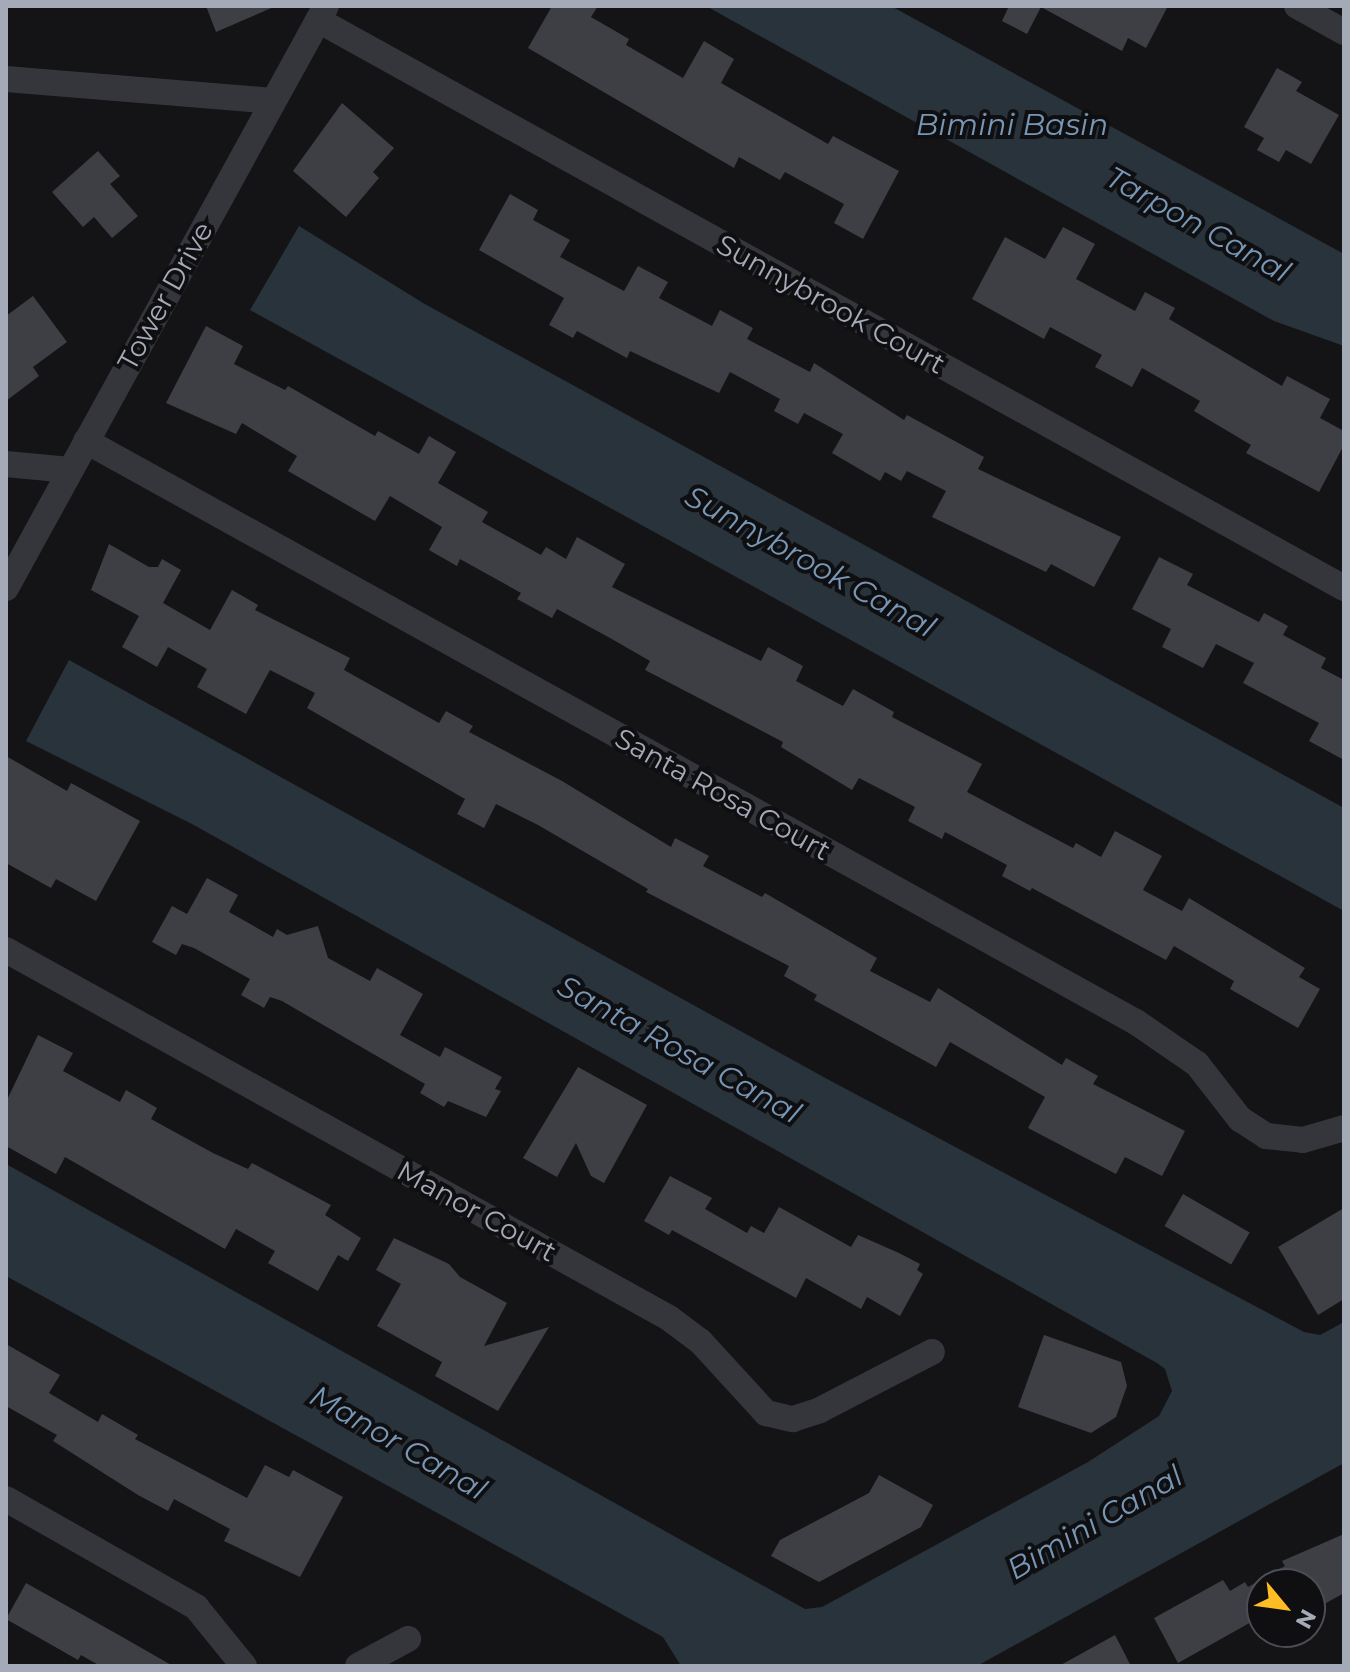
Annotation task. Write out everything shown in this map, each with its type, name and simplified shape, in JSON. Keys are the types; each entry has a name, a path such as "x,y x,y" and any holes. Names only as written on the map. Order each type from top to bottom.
{"street":[{"path":"1297,6 1344,32"},
{"name":"Tower Drive","path":"6,588 322,13"},
{"name":"Sunnybrook Court","path":"322,13 1344,588"},
{"path":"6,79 272,101"},
{"name":"Santa Rosa Court","path":"86,441 1136,1022 1197,1064 1240,1119 1266,1136 1303,1140 1344,1128"},
{"path":"6,464 70,470"},
{"name":"Manor Court","path":"6,950 669,1318 700,1341 766,1413 782,1419 811,1414 932,1352"},
{"path":"6,1499 196,1607 244,1666"},
{"path":"358,1666 408,1639"}],"water":[{"name":"Bimini Basin","path":"706,6 891,6 1344,254 1344,346 1274,321"},
{"name":"Sunnybrook Canal","path":"299,226 423,303 1344,808 1344,911 250,310"},
{"path":"69,660 829,1080 1304,1332 1320,1335 1344,1322 1344,1463 977,1666 681,1666 663,1637 6,1276 6,1164 805,1609 822,1607 1088,1462 1159,1416 1172,1391 1165,1369 1157,1363 192,824 26,741"}],"building":[{"path":"206,6 276,6 216,32"},
{"path":"552,6 598,6 591,17 629,39 626,45 683,78 704,41 734,59 721,83 828,144 833,136 899,171 863,239 834,223 844,204 785,172 780,180 739,157 734,168 528,48"},
{"path":"1009,6 1168,6 1146,48 1128,38 1122,51 1041,7 1027,34 1002,21"},
{"path":"1277,68 1302,82 1296,91 1339,115 1311,164 1286,150 1279,162 1257,150 1264,138 1244,127"},
{"path":"342,103 394,148 373,172 379,178 346,217 293,171"},
{"path":"98,151 120,176 110,184 138,216 112,238 94,217 83,227 52,192"},
{"path":"510,194 538,210 533,220 570,240 560,257 624,291 638,266 668,282 659,298 712,326 720,310 753,328 747,339 810,372 814,363 904,420 907,415 984,457 978,469 1121,537 1094,587 1051,564 1046,572 932,517 946,491 907,471 901,481 885,472 880,481 832,453 843,434 804,413 798,424 774,411 780,399 730,372 719,393 630,351 627,358 577,331 573,338 549,325 564,298 479,250"},
{"path":"1063,227 1095,244 1076,279 1135,311 1145,292 1175,308 1169,319 1282,386 1287,376 1330,399 1320,418 1344,431 1344,445 1319,492 1246,453 1251,445 1194,411 1200,401 1142,368 1132,387 1095,367 1102,355 1050,327 1044,339 972,299 1005,237 1045,259"},
{"path":"33,296 67,342 33,367 39,376 6,401 6,316"},
{"path":"206,326 243,346 234,364 285,390 288,386 375,436 378,431 419,454 429,436 456,452 438,483 488,512 482,522 541,555 546,547 566,559 577,537 625,564 612,587 761,661 768,647 803,666 796,681 843,706 853,689 894,712 892,717 982,764 967,792 1073,848 1076,843 1101,857 1115,831 1162,856 1143,890 1182,911 1189,898 1305,968 1299,977 1320,989 1298,1028 1230,989 1234,981 1174,946 1166,960 1032,888 1030,891 1002,876 1007,865 945,832 942,839 908,821 915,807 859,778 852,790 781,747 783,742 645,670 650,661 610,638 557,609 552,618 517,599 521,593 460,559 457,566 429,550 442,527 390,496 375,521 288,471 297,456 242,423 236,434 166,403"},
{"path":"109,544 149,567 158,567 162,559 181,570 163,603 210,630 232,590 258,605 255,610 350,658 344,670 439,723 446,711 473,726 469,732 562,781 671,847 675,838 709,856 703,866 762,897 765,893 877,958 870,971 930,1002 938,988 1062,1065 1066,1058 1098,1076 1093,1084 1185,1131 1162,1176 1125,1157 1116,1174 1028,1128 1045,1097 950,1042 936,1067 814,1000 817,995 784,976 789,966 646,892 648,889 538,825 496,804 484,828 457,814 465,799 307,708 315,693 270,670 246,714 197,687 207,669 168,647 157,667 122,647 139,616 91,590"},
{"path":"1159,557 1193,574 1187,585 1259,622 1264,613 1288,626 1283,635 1326,658 1321,668 1344,680 1344,760 1309,741 1319,723 1243,683 1254,663 1216,644 1203,668 1162,647 1171,629 1132,609"},
{"path":"6,756 67,791 71,783 140,821 96,901 56,879 51,888 6,863"},
{"path":"207,878 238,895 229,912 273,937 277,929 287,935 318,926 328,958 370,981 377,968 423,994 400,1035 440,1057 445,1047 502,1077 495,1089 501,1091 486,1117 448,1101 444,1107 420,1093 425,1084 282,1001 270,997 264,1008 241,995 250,979 194,948 182,944 176,955 152,942 172,906 187,914"},
{"path":"38,1035 73,1053 63,1071 120,1102 126,1090 157,1108 151,1119 213,1153 248,1169 252,1163 331,1205 325,1215 361,1238 348,1261 338,1255 318,1291 268,1263 275,1251 236,1229 225,1249 65,1157 56,1174 6,1146 6,1102"},
{"path":"578,1067 647,1105 604,1183 591,1176 576,1143 557,1177 523,1158"},
{"path":"670,1176 712,1198 705,1209 747,1233 751,1226 764,1233 779,1207 851,1247 858,1235 899,1253 920,1264 917,1270 923,1274 900,1316 867,1297 861,1309 806,1278 796,1298 672,1230 669,1235 644,1221"},
{"path":"1183,1194 1250,1232 1231,1265 1164,1226"},
{"path":"1344,1208 1344,1299 1318,1315 1278,1247"},
{"path":"394,1238 449,1264 460,1277 507,1303 484,1346 549,1327 498,1411 435,1376 442,1362 377,1326 401,1284 376,1270"},
{"path":"1044,1335 1121,1362 1127,1386 1116,1417 1091,1433 1018,1407"},
{"path":"6,1344 60,1375 49,1393 98,1422 102,1414 138,1435 135,1439 247,1498 265,1465 289,1477 293,1470 343,1497 300,1577 224,1541 230,1529 174,1499 168,1511 138,1495 53,1441 57,1435 6,1406"},
{"path":"879,1475 933,1505 921,1527 819,1582 771,1556 780,1540 869,1493"},
{"path":"1344,1534 1344,1593 1326,1603 1326,1568 1281,1568 1285,1566 1282,1561"},
{"path":"1223,1580 1230,1591 1245,1582 1246,1625 1178,1663 1154,1618"},
{"path":"26,1583 173,1666 100,1666 81,1655 78,1660 6,1619"},
{"path":"1115,1635 1131,1666 1059,1666"}],"water label":[{"name":"Tarpon Canal","path":"1198,225"},
{"name":"Santa Rosa Canal","path":"679,1050"},
{"name":"Manor Canal","path":"398,1443"},
{"name":"Bimini Canal","path":"1095,1523"}]}
